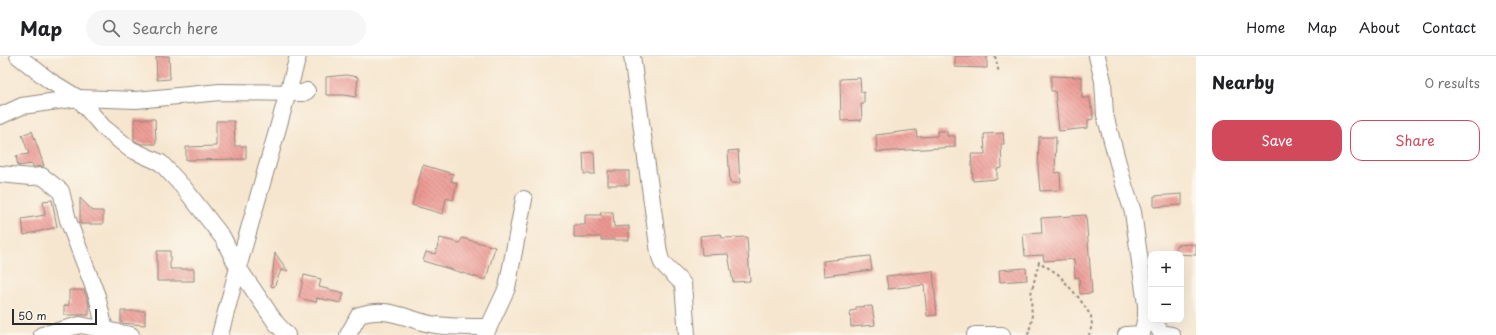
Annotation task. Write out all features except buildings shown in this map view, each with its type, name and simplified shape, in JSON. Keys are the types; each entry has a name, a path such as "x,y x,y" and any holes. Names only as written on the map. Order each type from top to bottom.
{"street":[{"path":"18,56 50,81 78,98 103,127 130,149 161,163 184,188 223,238 237,266 276,323 287,335"},
{"path":"220,335 237,266 298,56"},
{"path":"632,56 659,253 662,263 683,284 687,335"},
{"path":"1097,56 1103,82 1105,116 1133,212 1148,310 1142,334"},
{"path":"0,116 22,106 78,98 136,100 220,92 303,93 307,91"},
{"path":"0,174 31,177 42,176 61,191 68,220 97,296 105,330"},
{"path":"348,335 359,315 370,311 400,313 436,325 484,331 507,288 524,199"},
{"path":"42,335 80,325 131,335"},
{"path":"1126,335 1142,334 1162,329"},
{"path":"975,335 1002,335"}],"path":[{"path":"994,56 999,73"},
{"path":"1028,335 1032,320 1031,294 1039,262 1058,274 1079,298 1091,316 1092,326 1090,335"}]}
